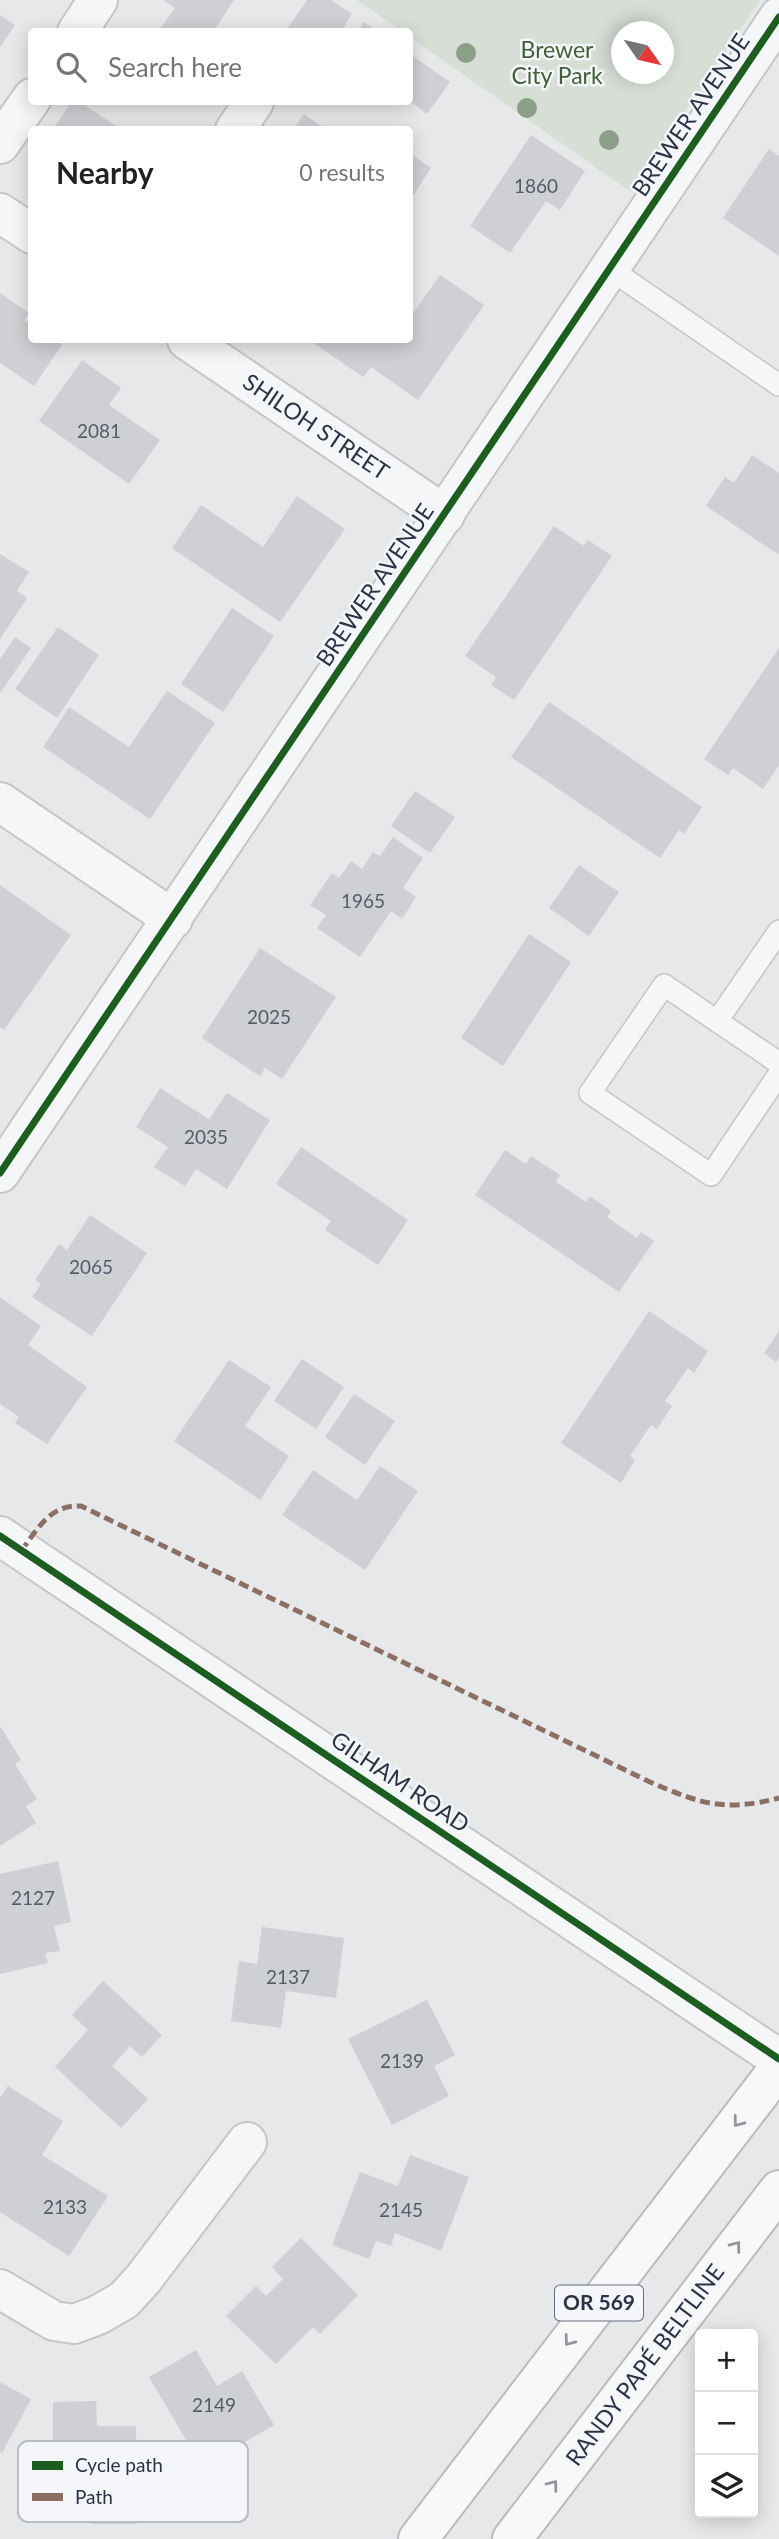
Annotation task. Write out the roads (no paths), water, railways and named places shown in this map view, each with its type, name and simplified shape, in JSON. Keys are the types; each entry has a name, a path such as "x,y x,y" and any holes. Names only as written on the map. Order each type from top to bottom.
{"highway":[{"name":"OR 569","path":"418,2539 779,2068"},
{"name":"RANDY PAPÉ BELTLINE","path":"512,2539 779,2190"}],"street":[{"path":"80,28 98,0"},
{"name":"BREWER AVENUE","path":"0,1173 610,269 766,68 779,17"},
{"path":"0,144 28,104"},
{"path":"238,126 252,105"},
{"path":"0,213 28,231"},
{"name":"SHILOH STREET","path":"191,343 445,515"},
{"path":"0,802 173,919"},
{"name":"GILHAM ROAD","path":"0,1536 666,1986 779,2059"},
{"path":"0,2289 54,2321 74,2323 98,2315 124,2300 144,2278 247,2142"}],"lane":[{"path":"610,269 779,385"},
{"path":"717,1021 779,930"},
{"path":"779,1063 664,985 590,1093 711,1175 779,1074"}],"park label":[{"name":"Brewer City Park","path":"557,63"}]}
